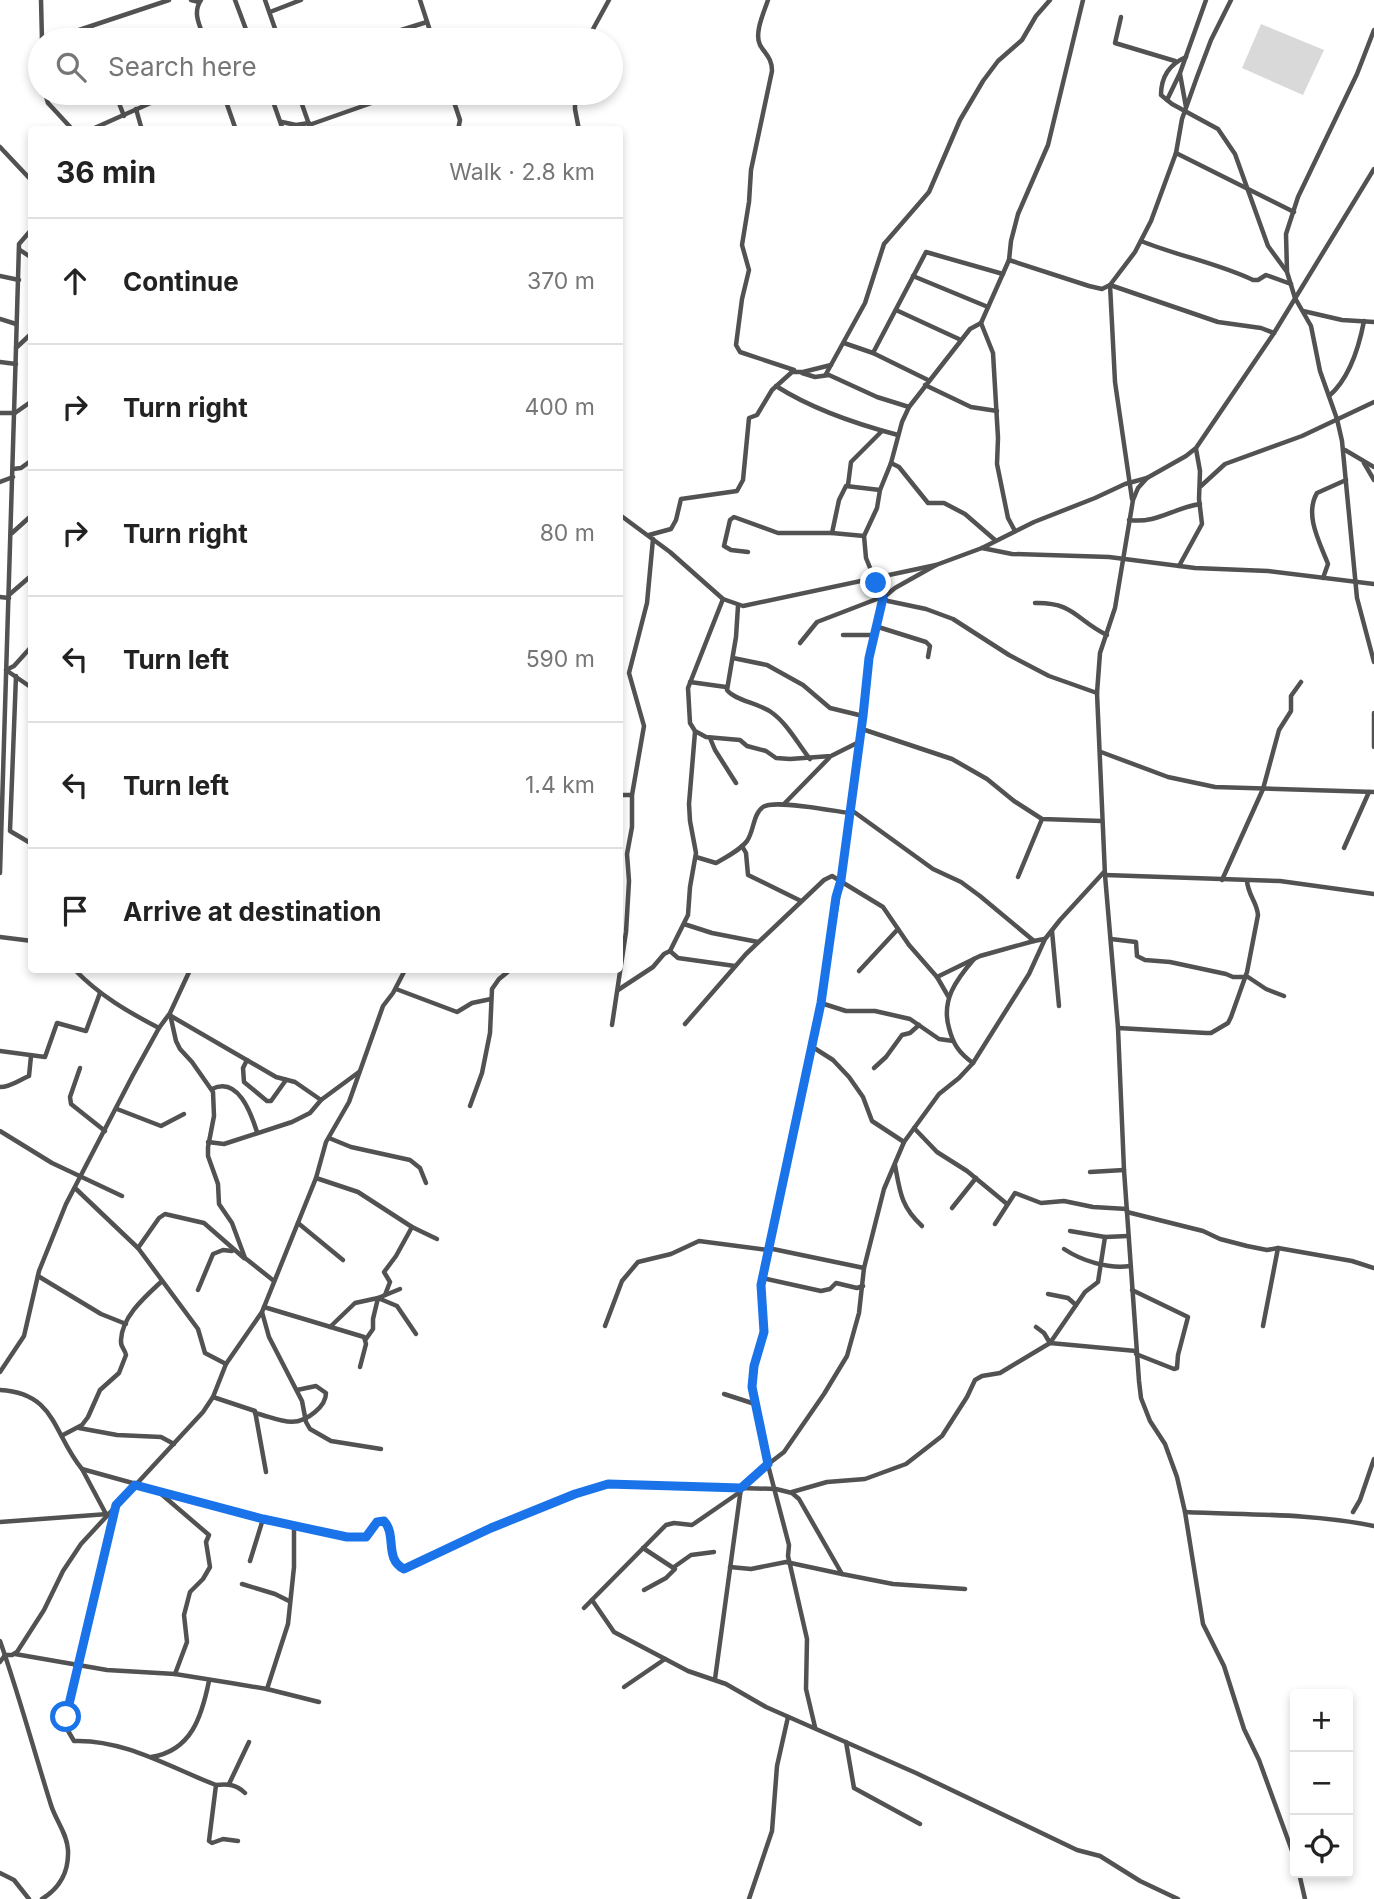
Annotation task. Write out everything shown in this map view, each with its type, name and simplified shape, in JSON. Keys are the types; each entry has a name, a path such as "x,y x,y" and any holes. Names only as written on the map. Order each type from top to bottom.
{"street":[{"path":"41,0 42,28"},
{"path":"88,28 169,0"},
{"path":"191,0 200,1 196,15 200,28"},
{"path":"235,0 246,28"},
{"path":"265,0 275,28"},
{"path":"270,12 301,0"},
{"path":"420,0 429,28"},
{"path":"594,28 609,0"},
{"path":"768,0 758,38 769,56 772,71 751,170 742,245 748,270 736,345 740,352 816,377 826,374 877,397 909,407"},
{"path":"826,374 865,303 884,244 929,192 960,120 984,81 998,61 1022,40 1036,16 1050,0"},
{"path":"815,1727 806,1689 807,1639 789,1564 789,1545 779,1513 752,1387 754,1366 764,1332 762,1278 821,1003 836,897 841,880 873,635 883,597 864,550 864,536 877,508 880,490 909,407 970,329 981,323 1009,260 1018,214 1048,145 1083,0"},
{"path":"1167,100 1180,73 1206,0"},
{"path":"1009,260 1088,286 1102,289 1110,285 1141,241 1177,153 1186,110 1211,40 1231,0"},
{"path":"1121,17 1115,43 1175,61"},
{"path":"408,28 427,22"},
{"path":"1374,30 1357,74 1318,152 1294,212 1285,243 1287,272 1295,298 1311,326 1320,371 1337,419 1344,449 1355,581 1362,622 1374,662"},
{"path":"1186,57 1175,61 1168,70 1161,87 1161,95 1214,126 1221,133 1239,163 1268,246 1287,272"},
{"path":"1180,73 1186,110"},
{"path":"51,105 69,126"},
{"path":"120,105 124,116"},
{"path":"100,126 147,105"},
{"path":"227,105 235,126"},
{"path":"275,105 282,126"},
{"path":"302,105 309,126"},
{"path":"281,122 309,126 367,105"},
{"path":"455,105 460,120 459,126"},
{"path":"575,105 578,126"},
{"path":"136,110 141,126"},
{"path":"0,147 28,177"},
{"path":"1177,153 1294,212"},
{"path":"623,517 651,537 723,599 738,606 936,565 982,548 1015,531 1129,483 1147,478 1196,448 1274,333 1374,169"},
{"path":"0,873 16,324 20,241 28,233"},
{"path":"1141,241 1180,256 1217,264 1253,280 1266,275 1291,284"},
{"path":"20,249 28,255"},
{"path":"873,353 929,251 1003,274"},
{"path":"0,276 19,280"},
{"path":"913,276 989,307"},
{"path":"1110,285 1218,322 1274,333"},
{"path":"1110,285 1115,382 1133,500"},
{"path":"896,310 961,340"},
{"path":"1302,311 1342,320 1374,322"},
{"path":"0,319 16,324"},
{"path":"1329,396 1348,370 1361,337 1364,321"},
{"path":"981,323 993,353 997,464 1008,518 1015,531"},
{"path":"16,348 28,337"},
{"path":"844,343 873,353 971,407 997,411"},
{"path":"0,362 16,364"},
{"path":"651,537 671,529 681,499 734,492 739,489 743,480 749,419 757,415 776,386 797,371 832,364"},
{"path":"776,386 797,399 898,435"},
{"path":"1201,486 1225,464 1302,436 1374,402"},
{"path":"0,413 15,413 28,404"},
{"path":"832,533 839,500 848,485 851,462 882,431"},
{"path":"1179,566 1182,556 1201,527 1201,486 1196,448"},
{"path":"1344,449 1374,467"},
{"path":"1364,462 1374,480"},
{"path":"13,469 28,463"},
{"path":"891,463 899,467 928,503 944,503 965,514 995,540"},
{"path":"0,482 13,477"},
{"path":"1147,478 1138,488 1133,500 1115,608 1100,653 1097,693 1105,873 1118,1028 1136,1353 1141,1398 1150,1421 1165,1444 1177,1477 1203,1624 1224,1667 1244,1729 1259,1760 1290,1845"},
{"path":"1323,578 1328,564 1314,527 1313,501 1317,493 1346,480"},
{"path":"848,485 880,490"},
{"path":"1129,520 1151,521 1183,507 1200,504"},
{"path":"748,552 731,550 724,546 730,520 734,517 778,533 864,536"},
{"path":"12,533 28,519"},
{"path":"623,944 628,898 627,855 632,827 632,795 644,726 643,715 628,677 647,603 651,537"},
{"path":"982,548 1000,553 1122,558 1179,566 1268,571 1374,584"},
{"path":"800,643 817,622 883,597 936,565"},
{"path":"0,597 10,596 28,579"},
{"path":"883,597 953,619 1009,655 1049,676 1097,693"},
{"path":"723,599 688,691 690,723 695,731 710,738 740,740 747,746 763,749 779,759 831,756"},
{"path":"1035,603 1067,607 1107,635"},
{"path":"738,606 733,658 726,687 732,696 756,703 775,716 810,759"},
{"path":"875,626 926,642 930,646 928,657"},
{"path":"843,635 873,635"},
{"path":"6,670 28,650"},
{"path":"7,655 20,659"},
{"path":"733,658 767,665 803,685 830,708 863,716"},
{"path":"6,670 28,685"},
{"path":"10,831 16,676"},
{"path":"691,682 726,687"},
{"path":"1222,880 1263,789 1279,730 1291,711 1291,696 1301,682"},
{"path":"1374,713 1374,747"},
{"path":"862,729 952,759 987,779 1014,802 1049,821 1102,821"},
{"path":"618,990 653,967 670,951 689,909 695,857 689,804 695,731"},
{"path":"710,738 736,783"},
{"path":"784,805 831,756 860,741"},
{"path":"1100,752 1168,777 1215,787 1372,792 1344,848"},
{"path":"623,795 632,795"},
{"path":"695,857 716,863 742,846 763,807 784,805 850,811 933,869 970,889 1034,941"},
{"path":"1018,877 1042,818"},
{"path":"2,831 10,831 28,842"},
{"path":"742,846 746,853 748,874 801,901"},
{"path":"1105,873 1280,881 1374,894"},
{"path":"584,1608 669,1524 692,1525 741,1490 784,1452 848,1356 859,1313 864,1268 884,1189 904,1142 939,1094 972,1063 1029,974 1045,939 1105,873"},
{"path":"685,1024 735,966 801,901 827,877 832,876 883,907 914,952 937,977 948,996"},
{"path":"1118,1028 1211,1033 1229,1021 1245,978 1258,915 1248,893 1247,881"},
{"path":"684,924 758,943"},
{"path":"859,971 898,929"},
{"path":"1052,930 1059,1006"},
{"path":"0,937 28,940"},
{"path":"937,977 997,950 1045,939"},
{"path":"1111,939 1136,942 1138,956 1142,959 1170,962 1251,979 1284,996"},
{"path":"670,951 678,958 735,966"},
{"path":"972,1063 958,1051 946,1017 948,996 974,959"},
{"path":"78,973 100,993 131,1014 159,1028"},
{"path":"0,1372 23,1336 49,1243 80,1177 159,1028 170,1015 189,973"},
{"path":"15,1654 44,1610 72,1556 107,1514 203,1412 213,1397 226,1364 263,1309 316,1178 328,1138 349,1102 383,1006 404,973"},
{"path":"470,1107 482,1073 490,1033 491,999 495,983 507,973"},
{"path":"612,1024 620,973"},
{"path":"396,989 457,1012 472,1003 491,999"},
{"path":"0,1051 45,1057 57,1023 86,1031 100,993"},
{"path":"821,1003 850,1012 879,1011 916,1021 939,1039 953,1041"},
{"path":"170,1015 279,1079 295,1082 321,1100"},
{"path":"170,1015 180,1049 211,1089 215,1104 208,1156 218,1184 217,1199 232,1223 245,1258"},
{"path":"874,1068 902,1035 910,1034 919,1025"},
{"path":"811,1046 833,1060 849,1077 863,1097 872,1121 904,1142"},
{"path":"0,1087 10,1087 29,1076 31,1056"},
{"path":"247,1060 243,1068 244,1082 267,1101 271,1101 287,1080"},
{"path":"80,1068 70,1097 71,1104 105,1131"},
{"path":"208,1142 225,1144 303,1117 360,1071"},
{"path":"211,1089 219,1086 233,1089 248,1107 257,1132"},
{"path":"117,1109 161,1126 184,1114"},
{"path":"914,1128 937,1152 976,1178 1007,1205"},
{"path":"0,1131 52,1163 122,1196"},
{"path":"328,1138 351,1147 410,1160 422,1170 426,1183"},
{"path":"894,1163 903,1203 922,1226"},
{"path":"1090,1172 1124,1170"},
{"path":"316,1178 358,1192 412,1227 437,1239"},
{"path":"952,1209 976,1178"},
{"path":"75,1188 138,1248 198,1329 205,1353 226,1364"},
{"path":"995,1224 1013,1195 1018,1193 1041,1203 1064,1201 1127,1211 1203,1230 1220,1239 1247,1246 1267,1250 1278,1248 1352,1261 1374,1268"},
{"path":"138,1248 159,1218 165,1214 204,1223 233,1251 274,1281"},
{"path":"298,1223 343,1260"},
{"path":"385,1296 390,1282 383,1272 396,1256 412,1227"},
{"path":"1070,1231 1105,1237 1128,1236"},
{"path":"82,1469 263,1519 362,1539 377,1522 384,1521 388,1526 391,1554 401,1569 408,1569 420,1560 491,1528 575,1494 608,1484 776,1489 792,1493 827,1482 865,1479 906,1464 942,1436 977,1378 1000,1373 1050,1343 1085,1293 1098,1282 1105,1237"},
{"path":"605,1326 622,1281 638,1262 671,1254 699,1241 768,1249 864,1268"},
{"path":"1263,1326 1278,1248"},
{"path":"1064,1249 1101,1264 1120,1268 1130,1266"},
{"path":"198,1290 213,1254 223,1250 233,1251"},
{"path":"38,1276 101,1314 126,1324"},
{"path":"762,1278 821,1291 826,1291 836,1283 857,1288 863,1286"},
{"path":"63,1435 78,1428 88,1417 100,1390 119,1373 126,1355 121,1339 126,1324 134,1309 162,1281"},
{"path":"330,1328 355,1303 385,1296 400,1289"},
{"path":"1050,1343 1136,1353 1177,1368 1188,1317 1132,1290"},
{"path":"1048,1294 1068,1298 1076,1305"},
{"path":"378,1298 397,1306 416,1334"},
{"path":"360,1367 366,1339 373,1331 378,1298"},
{"path":"263,1309 366,1339"},
{"path":"263,1309 269,1337 297,1390 310,1429 327,1440 381,1449"},
{"path":"1036,1327 1050,1343"},
{"path":"213,1397 256,1413 295,1423 305,1420 326,1399 322,1388 313,1385 297,1390"},
{"path":"0,1390 34,1398 51,1415 107,1514"},
{"path":"724,1394 755,1404"},
{"path":"256,1413 266,1472"},
{"path":"78,1428 117,1435 161,1437 174,1444"},
{"path":"1353,1512 1374,1459"},
{"path":"715,1679 741,1490"},
{"path":"158,1491 209,1535 206,1542 209,1571 190,1592 184,1615 187,1642 175,1674"},
{"path":"792,1493 804,1506 842,1574"},
{"path":"116,1505 65,1725 71,1738 76,1741 106,1742 216,1785 237,1786 245,1793"},
{"path":"1185,1512 1306,1517 1345,1520 1374,1526"},
{"path":"0,1522 107,1514"},
{"path":"250,1561 263,1519"},
{"path":"267,1689 287,1629 294,1567 293,1525"},
{"path":"643,1548 674,1567"},
{"path":"644,1590 666,1578 674,1567 691,1555 714,1552"},
{"path":"730,1567 751,1569 783,1563 893,1584 965,1588"},
{"path":"242,1584 289,1601"},
{"path":"592,1600 614,1632 688,1671 715,1679 788,1717 1002,1813 1076,1850 1100,1856 1140,1881 1178,1899"},
{"path":"0,1641 51,1806 67,1844 68,1857 63,1877 55,1890 42,1899"},
{"path":"0,1662 5,1655 15,1654 77,1665 175,1674 267,1689 319,1702"},
{"path":"624,1687 666,1659"},
{"path":"149,1757 172,1751 192,1731 202,1714 209,1681"},
{"path":"749,1899 772,1831 777,1766 788,1717"},
{"path":"845,1741 854,1788 920,1824"},
{"path":"229,1784 249,1742"},
{"path":"216,1785 209,1841 238,1841"},
{"path":"0,1873 14,1880 29,1899"},
{"path":"1300,1878 1305,1899"}],"shaded area":[{"path":"1261,24 1324,50 1303,95 1242,68"}],"route":[{"path":"66,1717 116,1505 135,1485 263,1519 347,1537 362,1539 377,1522 384,1521 388,1526 391,1554 401,1569 408,1569 420,1560 491,1528 575,1494 608,1484 741,1488 768,1464 752,1387 754,1366 764,1332 761,1285 821,1003 836,897 841,880 869,658 883,598 876,583"}]}
